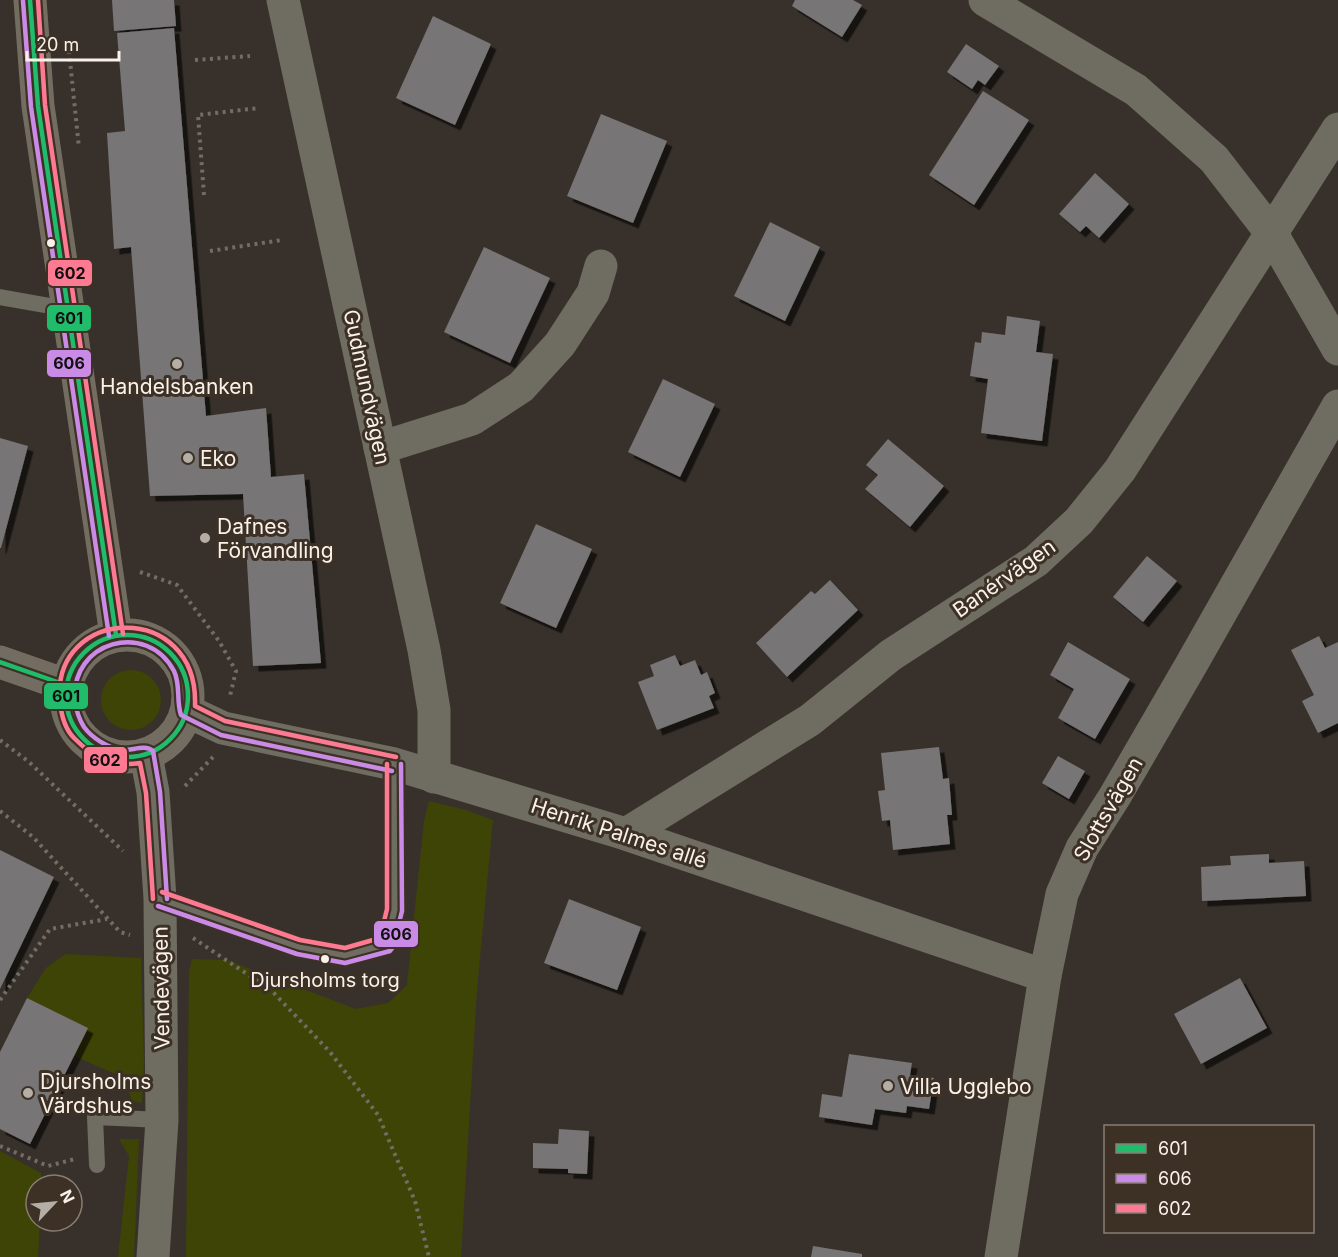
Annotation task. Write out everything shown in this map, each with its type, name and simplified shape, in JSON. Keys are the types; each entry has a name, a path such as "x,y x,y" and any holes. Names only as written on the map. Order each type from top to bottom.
{"street":[{"path":"30,0 38,106 116,635"},
{"name":"Gudmundvägen","path":"283,0 425,660 434,710 434,777"},
{"path":"985,0 1136,90 1214,159 1272,234 1338,349"},
{"name":"Banérvägen","path":"626,834 810,720 891,655 1036,561 1079,521 1120,470 1338,129"},
{"path":"380,448 472,419 521,387 560,344 593,293 601,266"},
{"name":"Slottsvägen","path":"1001,1257 1045,976 1062,894 1082,848 1174,696 1338,406"},
{"path":"116,635 136,635 156,641 172,654 183,671 189,691 187,711 179,730 164,745 146,755 121,757 96,750 78,733 67,710 66,685 73,667 84,652 98,641 116,635"},
{"path":"0,662 66,685"},
{"name":"Henrik Palmes allé","path":"187,711 224,728 394,764 626,834 1045,976"},
{"name":"Vendevägen","path":"146,755 153,792 153,922 162,1120 153,1257"}],"lane":[{"path":"0,297 67,309"},
{"path":"153,922 345,956 386,944 395,910 394,764"},
{"path":"97,1165 94,1117 162,1120"}],"path":[{"path":"195,60 250,56"},
{"path":"204,195 198,116 259,108"},
{"path":"210,251 282,240"},
{"path":"136,567 141,574 177,585 219,641 236,671 219,752 187,786 153,792"},
{"path":"0,740 59,790 129,857"},
{"path":"0,811 33,837 120,932 153,922 181,932 197,940 271,990 330,1052 378,1115 415,1201 429,1257"},
{"path":"0,1000 50,929 108,919"},
{"path":"0,1146 48,1166 64,1160"}],"green space":[{"path":"131,670 148,675 156,683 161,700 156,717 148,725 131,730 114,725 106,717 101,700 106,683 114,675"},
{"path":"429,801 466,810 493,820 477,990 461,1257 186,1257 189,972 192,959 227,960 356,1009 388,1003 407,985 424,821"},
{"path":"66,954 141,958 144,1063 142,1103 132,1101 125,1078 74,1056 87,1028 27,998 46,968"},
{"path":"119,1139 139,1139 134,1257 118,1257 129,1156"},
{"path":"0,1151 41,1173 24,1173 24,1233 39,1233 38,1257 0,1257"}],"building":[{"path":"112,0 174,0 176,26 114,31"},
{"path":"795,0 853,0 862,5 842,37 792,6"},
{"path":"433,16 491,44 455,125 396,98"},
{"path":"174,28 206,416 266,408 271,477 304,474 321,663 253,666 243,494 150,496 131,247 114,249 107,133 125,131 117,33"},
{"path":"966,44 999,66 985,85 978,80 972,89 947,72"},
{"path":"983,91 1029,120 974,205 929,175"},
{"path":"601,114 667,141 633,223 567,196"},
{"path":"1095,173 1129,204 1099,238 1086,226 1080,232 1059,214"},
{"path":"770,222 820,247 785,321 734,296"},
{"path":"484,247 550,278 510,363 444,332"},
{"path":"1007,316 1040,321 1036,352 1053,354 1042,441 981,433 988,379 970,376 975,342 981,343 982,332 1005,335"},
{"path":"663,379 715,404 680,477 628,452"},
{"path":"0,438 28,446 1,548 0,548"},
{"path":"888,439 944,486 910,527 865,489 878,475 866,465"},
{"path":"536,524 592,549 556,628 500,603"},
{"path":"1147,556 1177,581 1143,622 1113,597"},
{"path":"830,580 858,610 787,677 756,643 811,591 815,594"},
{"path":"1319,636 1325,648 1338,642 1338,723 1318,733 1302,701 1314,695 1291,650"},
{"path":"1068,642 1130,679 1095,739 1058,718 1074,689 1050,675"},
{"path":"675,655 680,666 695,660 701,675 707,672 715,693 709,696 714,708 657,730 638,682 654,676 650,665"},
{"path":"939,747 943,779 949,778 952,815 947,815 950,844 893,850 890,820 882,821 878,791 885,790 881,753"},
{"path":"1058,756 1085,771 1069,799 1042,783"},
{"path":"0,850 54,877 0,989"},
{"path":"1269,854 1269,863 1304,861 1306,896 1202,901 1201,867 1231,865 1230,856"},
{"path":"569,899 641,927 617,990 544,963"},
{"path":"1240,978 1267,1028 1201,1064 1174,1014"},
{"name":"Djursholms Värdshus","path":"27,998 88,1028 30,1144 0,1129 0,1052"},
{"name":"Villa Ugglebo","path":"849,1054 912,1063 910,1075 934,1078 929,1109 907,1106 906,1113 875,1109 872,1125 819,1117 822,1094 842,1097"},
{"path":"559,1129 589,1131 587,1174 568,1173 568,1169 533,1168 533,1143 558,1144"},
{"path":"813,1246 862,1254 862,1257 811,1257"}],"transit line":[{"name":"601","path":"30,0 38,106 116,635"},
{"name":"602","path":"38,0 45,105 123,634"},
{"name":"606","path":"23,1 31,107 109,636"},
{"name":"602","path":"153,899 146,793 140,763 121,764 96,756 71,734 61,711 63,670 78,647 100,633 126,628 152,632 174,647 190,671 195,706 225,721 396,757"},
{"name":"601","path":"127,635 150,640 161,645 170,653 178,662 183,673 188,696 183,719 178,730 170,739 161,747 150,752 127,757 104,752 93,747 84,739 76,730 71,719 66,696 71,673 76,662 84,653 93,645 104,640 127,635"},
{"name":"606","path":"167,899 160,792 153,751 142,748 122,750 106,745 87,731 77,711 75,701 77,680 85,664 97,652 112,644 129,642 146,646 162,655 176,677 181,715 221,735 392,771"},
{"name":"601","path":"0,662 66,685"},
{"name":"602","path":"162,892 300,940 345,948 380,938 387,909 387,764"},
{"name":"606","path":"158,906 297,954 345,963 390,951 402,911 401,764"}],"place":[{"name":"Handelsbanken","path":"177,364"},
{"name":"Eko","path":"188,458"},
{"name":"Dafnes Förvandling","path":"205,538"},
{"name":"Djursholms torg","path":"325,959"},
{"name":"Villa Ugglebo","path":"888,1086"},
{"name":"Djursholms Värdshus","path":"28,1093"}]}
